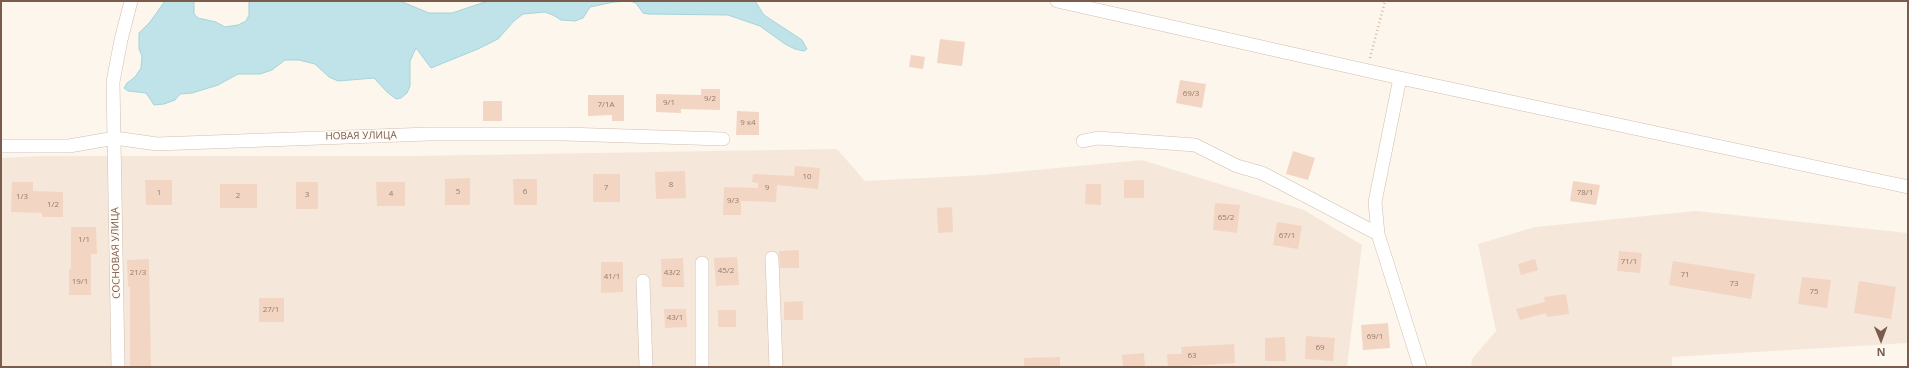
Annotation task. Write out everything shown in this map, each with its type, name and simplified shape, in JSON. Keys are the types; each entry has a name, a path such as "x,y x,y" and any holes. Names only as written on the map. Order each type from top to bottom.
{"street":[{"name":"СОСНОВАЯ УЛИЦА","path":"118,367 113,82 121,40 131,1"},
{"path":"1057,1 1367,71 1908,187"},
{"path":"1400,78 1375,202 1378,234 1420,367"},
{"name":"НОВАЯ УЛИЦА","path":"1,146 69,146 115,138 157,144 429,134 565,134 723,139"},
{"path":"1083,141 1098,138 1195,145 1236,166 1268,177 1378,234"},
{"path":"772,258 776,367"},
{"path":"702,263 702,367"},
{"path":"643,281 646,367"}],"path":[{"path":"1367,71 1386,1"}],"shaded area":[{"path":"837,149 865,181 983,175 1142,160 1304,210 1362,245 1347,367 1,367 1,158 40,156 413,156"},
{"path":"1696,211 1908,233 1908,343 1672,357 1672,367 1471,367 1472,359 1496,331 1478,244 1535,227"}],"water":[{"path":"165,1 194,1 194,14 198,18 216,22 225,27 238,25 246,21 249,15 249,1 400,1 429,13 452,13 488,1 630,1 614,2 590,7 583,18 575,21 561,20 545,12 523,14 514,21 498,39 478,49 431,68 416,48 410,61 410,86 407,93 401,98 396,99 374,78 338,81 329,77 315,64 299,60 285,60 272,70 260,74 238,74 218,85 192,93 180,94 175,100 164,104 154,105 146,93 128,91 124,88 127,83 135,77 141,68 142,56 139,49 139,33 150,22"},
{"path":"630,1 755,1 764,15 802,40 807,49 804,51 795,49 785,44 760,26 728,15 648,14 643,13 636,3"}],"building":[{"path":"940,39 965,42 962,66 937,63"},
{"path":"911,55 925,57 923,69 909,67"},
{"path":"1180,80 1206,84 1202,108 1176,103"},
{"path":"701,89 720,89 720,110 681,109 681,113 656,112 656,94 701,95"},
{"path":"588,95 624,95 624,121 612,121 612,115 588,116"},
{"path":"483,101 502,101 502,121 483,121"},
{"path":"737,111 759,112 759,135 736,135"},
{"path":"1293,151 1315,158 1308,180 1286,174"},
{"path":"795,166 820,168 818,189 777,185 776,202 741,201 741,215 723,215 724,187 758,188 758,183 752,182 753,174 794,176"},
{"path":"685,171 686,198 656,199 655,172"},
{"path":"593,174 620,174 620,202 593,202"},
{"path":"470,178 470,205 445,205 445,179"},
{"path":"513,179 537,179 537,205 514,205"},
{"path":"145,180 172,180 172,205 146,205"},
{"path":"1124,180 1144,180 1144,198 1124,198"},
{"path":"1573,181 1600,185 1596,205 1570,201"},
{"path":"12,182 33,182 33,191 63,192 63,217 42,217 42,213 11,212"},
{"path":"296,182 318,182 318,209 296,209"},
{"path":"376,182 405,182 405,206 377,206"},
{"path":"220,184 257,184 257,208 220,208"},
{"path":"1086,184 1101,184 1101,205 1085,204"},
{"path":"1215,203 1240,205 1237,233 1213,230"},
{"path":"952,207 953,232 938,233 937,208"},
{"path":"1277,222 1302,226 1298,249 1273,245"},
{"path":"71,227 96,227 97,254 91,254 91,295 69,295 69,269 71,269"},
{"path":"799,250 799,268 780,268 779,251"},
{"path":"1619,251 1642,253 1640,273 1617,271"},
{"path":"737,257 739,285 716,286 714,258"},
{"path":"683,258 684,287 662,287 661,259"},
{"path":"149,259 151,367 130,367 130,287 128,287 127,260"},
{"path":"1535,259 1538,270 1521,275 1518,264"},
{"path":"1673,261 1755,274 1751,299 1669,285"},
{"path":"601,262 623,262 623,292 601,293"},
{"path":"1802,277 1831,280 1827,308 1798,304"},
{"path":"1859,281 1896,287 1891,319 1854,313"},
{"path":"1566,294 1569,314 1547,317 1546,313 1520,320 1516,309 1545,302 1544,297"},
{"path":"259,298 284,298 284,322 259,322"},
{"path":"803,301 803,320 784,320 784,302"},
{"path":"664,309 686,309 687,327 665,328"},
{"path":"718,310 736,310 736,327 718,327"},
{"path":"1388,323 1390,348 1363,350 1361,325"},
{"path":"1306,336 1335,338 1333,361 1305,359"},
{"path":"1285,337 1286,361 1265,361 1265,338"},
{"path":"1234,344 1235,363 1168,367 1167,354 1182,354 1181,347"},
{"path":"1144,353 1145,367 1123,367 1122,355"},
{"path":"1060,357 1060,367 1024,367 1024,358"}]}
